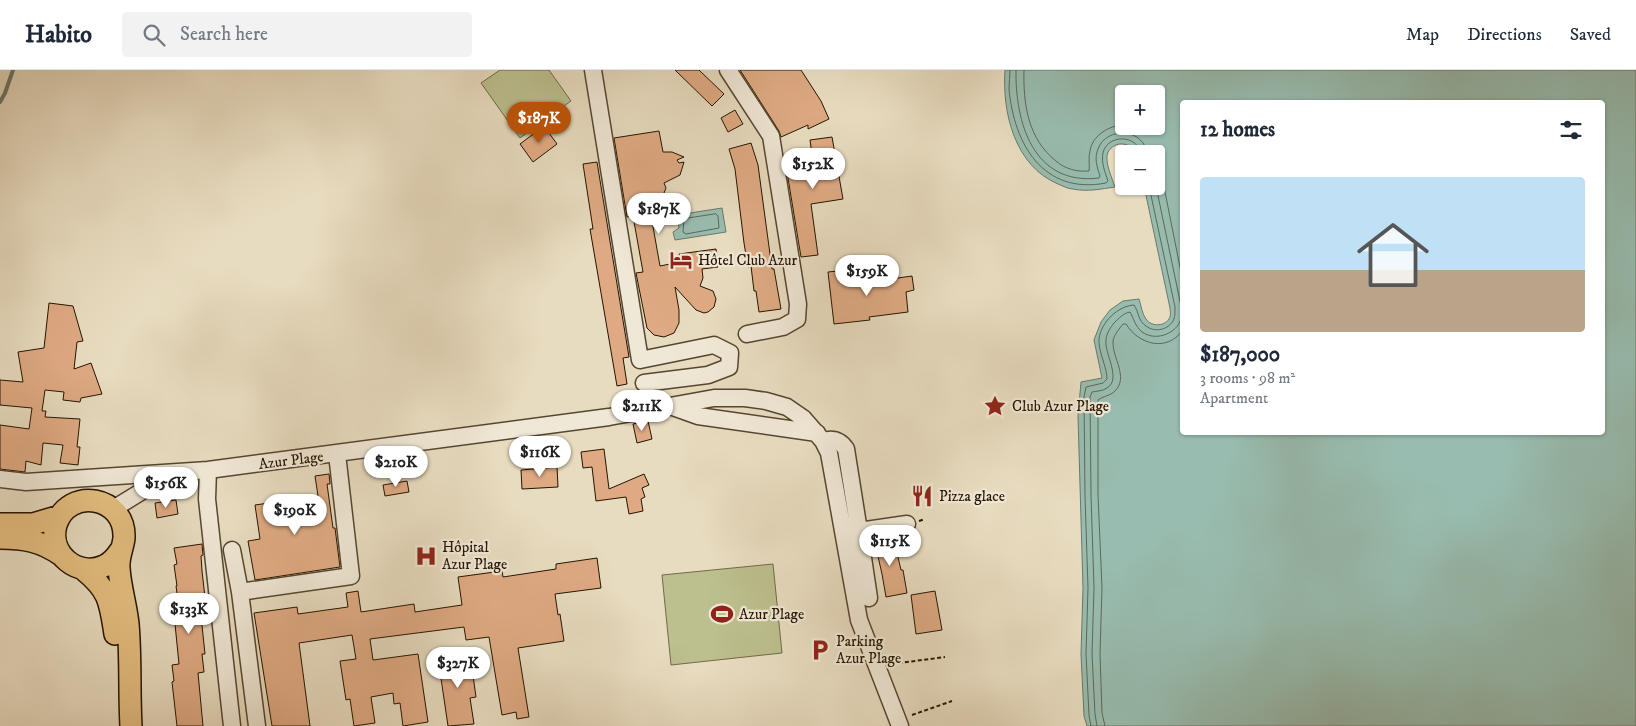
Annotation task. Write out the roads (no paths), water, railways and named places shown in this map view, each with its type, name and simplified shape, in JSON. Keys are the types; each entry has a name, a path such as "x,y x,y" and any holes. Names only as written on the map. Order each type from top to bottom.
{"main road":[{"path":"61,555 56,546 56,526 60,516 66,509 75,503 85,500 95,501 113,509 120,518 124,529 124,540 120,551 114,560 105,566 95,570 84,570"},
{"path":"0,524 33,524 60,516"},
{"path":"0,538 32,540 47,546 61,555 71,565 84,570 106,592 111,607 115,640 117,726"},
{"path":"120,551 119,567 128,623 131,726"}],"street":[{"path":"593,70 648,410"},
{"path":"728,70 772,136 798,304 797,319 783,327 747,334"},
{"path":"640,360 714,345 730,353 729,367 708,375 644,383"},
{"name":"Azur Plage","path":"0,480 26,482 208,470 608,417 714,398 745,398 766,401 787,407 803,418 820,437 829,453 859,620 906,721"},
{"name":"Azur Plage","path":"670,406 698,416 820,437"},
{"path":"820,437 835,440 846,450 869,598"},
{"path":"240,592 351,576 337,454"},
{"path":"113,509 144,490 208,470 207,499 232,726"},
{"path":"859,531 908,524"},
{"path":"232,550 240,592 257,726"}],"water":[{"path":"1005,70 1636,70 1636,726 1087,726 1084,716 1081,654 1083,588 1078,416 1081,382 1102,378 1094,340 1101,322 1110,310 1123,301 1139,299 1148,322 1158,325 1165,323 1170,317 1170,308 1146,195 1165,195 1165,145 1115,145 1108,152 1107,160 1115,187 1094,190 1069,188 1043,176 1031,165 1014,136 1006,103"},
{"path":"722,208 726,232 675,240 673,232 679,228 677,215"}],"waterway":[{"path":"0,102 13,70"}],"place":[{"name":"Hôtel Club Azur","path":"681,260"},
{"name":"Club Azur Plage","path":"995,406"},
{"name":"Pizza glace","path":"922,496"},
{"name":"Hôpital Azur Plage","path":"426,556"},
{"name":"Azur Plage","path":"722,614"},
{"name":"Parking Azur Plage","path":"820,650"}]}
